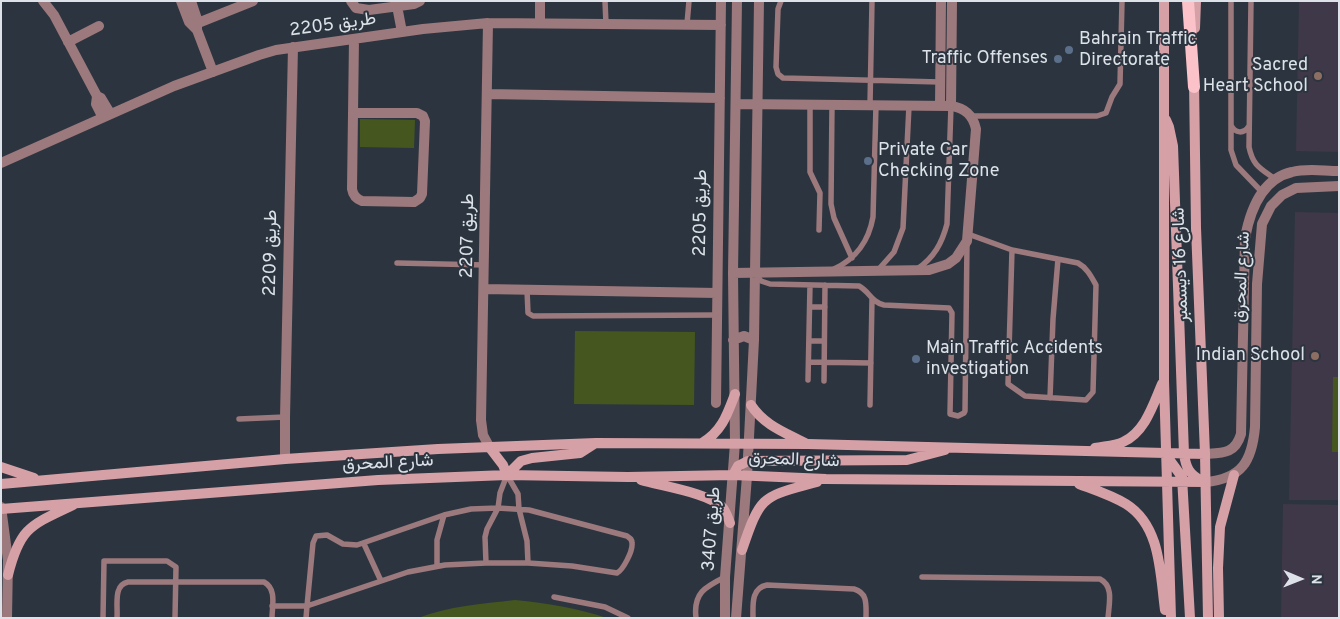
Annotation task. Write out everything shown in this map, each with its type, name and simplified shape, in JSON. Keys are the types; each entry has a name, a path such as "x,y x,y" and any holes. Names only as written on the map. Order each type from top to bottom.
{"main road":[{"name":"شارع 16 ديسمبر","path":"1164,1 1164,380 1171,618"},
{"path":"1188,1 1194,87"},
{"name":"شارع 16 ديسمبر","path":"1196,1 1194,87 1208,618"},
{"path":"1164,113 1170,127 1173,146 1184,454 1188,471 1195,478 1205,482"},
{"path":"1072,452 1121,442 1136,433 1146,418 1164,380"},
{"path":"700,443 714,435 722,426 735,394"},
{"path":"751,405 762,419 777,429 808,444"},
{"path":"490,448 508,475 521,461 580,453 596,443"},
{"name":"شارع المحرق","path":"1,484 285,459 438,449 596,443 808,444 955,447 1166,455 1205,454"},
{"path":"733,476 738,466 748,461 907,460 955,447"},
{"path":"1166,455 1180,473 1183,482 1190,618"},
{"path":"1,468 43,480"},
{"name":"شارع المحرق","path":"1,508 378,480 508,475 1205,482"},
{"path":"1219,618 1218,568 1220,527 1234,475"},
{"path":"628,477 709,499 723,508 730,523"},
{"path":"742,550 756,511 768,498 777,493 826,479"},
{"path":"1074,482 1122,502 1136,512 1144,521 1156,547 1166,618"},
{"path":"8,575 17,545 28,530 41,520 78,503"}],"street":[{"path":"43,1 54,15 96,96 96,104 106,115"},
{"path":"181,1 189,22 198,26 252,1"},
{"path":"191,1 213,72"},
{"path":"351,1 356,8 364,10 414,4 420,1"},
{"path":"540,1 540,23"},
{"name":"طريق 2205","path":"716,403 721,1"},
{"name":"طريق 3407","path":"725,618 725,577 735,443 733,273 737,1"},
{"name":"طريق 3407","path":"736,618 748,461 754,340 759,1"},
{"path":"941,1 946,36 945,106"},
{"path":"945,106 940,82 952,1"},
{"path":"397,6 402,32"},
{"name":"طريق 2205","path":"1,163 174,86 260,55 293,47 443,26 488,23 721,25"},
{"name":"طريق 2207","path":"488,23 481,420 483,434 490,448"},
{"path":"68,42 99,26"},
{"path":"353,113 417,113 423,116 425,121 422,194 418,200 414,202 362,201 355,197 352,189 353,113 354,39"},
{"name":"طريق 2209","path":"285,459 293,47"},
{"path":"487,94 720,98"},
{"path":"733,273 915,271 929,270 948,264 956,258 968,238 976,129 971,116 965,110 945,106 736,104"},
{"name":"شارع المحرق","path":"1205,454 1231,451 1239,442 1241,434 1245,238 1248,222 1261,191 1276,178 1290,172 1304,170 1339,171"},
{"name":"شارع المحرق","path":"1205,482 1221,480 1234,475 1245,464 1252,450 1254,438 1257,284 1262,224 1271,206 1282,195 1296,188 1339,186"},
{"path":"484,289 717,293"},
{"path":"733,340 744,336 754,340"},
{"path":"1,508 7,544 7,618"}],"lane":[{"path":"605,1 606,24"},
{"path":"687,24 689,1"},
{"path":"780,1 778,9 776,67 780,76 787,79 940,82"},
{"path":"828,272 845,264 859,251 868,235 873,217 872,1"},
{"path":"971,116 1097,116 1106,113 1112,97 1120,84 1122,1"},
{"path":"1231,1 1231,150 1236,165 1261,191"},
{"path":"1251,1 1249,147 1251,157 1256,166 1276,178"},
{"path":"810,104 810,172 820,192 819,230"},
{"path":"832,105 831,204 834,218 852,258"},
{"path":"877,271 894,252 903,228 909,106"},
{"path":"915,271 936,251 947,224 945,106"},
{"path":"1231,125 1236,131 1240,132 1244,132 1249,126"},
{"path":"756,273 761,281 770,284 859,286 872,299 884,305 946,308 952,310 950,414 961,416 965,410 968,238 1012,250 1078,263 1084,267 1096,285 1093,392 1086,400 1025,396 1008,384 1012,250"},
{"path":"1050,398 1053,319 1058,259"},
{"path":"397,263 485,265"},
{"path":"808,380 810,284"},
{"path":"824,381 825,285"},
{"path":"527,290 528,312 534,316 717,315"},
{"path":"870,405 872,299"},
{"path":"810,307 825,307"},
{"path":"809,341 824,341"},
{"path":"809,362 871,363"},
{"path":"239,419 285,417"},
{"path":"486,562 485,537 487,529 498,508 500,493 508,475"},
{"path":"508,475 518,494 519,508 527,541 528,563"},
{"path":"272,608 307,606 408,572 437,566 486,562 528,563 564,565 617,573 624,568 632,544 627,536 519,508 471,509 444,515 357,546 344,544 323,534 314,539 307,606 306,618"},
{"path":"437,566 437,540 444,515"},
{"path":"364,544 381,581"},
{"path":"103,618 104,561 167,561 176,567 175,618"},
{"path":"696,618 697,600 705,587 725,577"},
{"path":"922,577 1100,578 1106,582 1109,589 1108,618"},
{"path":"118,618 118,589 124,582 264,582 272,588 272,618"},
{"path":"753,618 754,594 757,589 767,585 859,590 865,598 866,618"},
{"path":"554,597 605,607 628,618"}],"shaded area":[{"name":"Sacred Heart School","path":"1299,1 1339,1 1339,152 1296,151"},
{"name":"Indian School","path":"1295,212 1339,213 1339,500 1289,500"},
{"path":"1283,504 1339,505 1339,618 1281,618"}],"green space":[{"path":"360,119 415,120 414,148 360,147"},
{"path":"575,331 695,332 694,405 574,404"},
{"path":"1333,377 1339,377 1339,452 1332,452"},
{"path":"515,600 562,606 607,618 418,618 454,608"}],"place":[{"name":"Bahrain Traffic Directorate","path":"1069,50"},
{"name":"Traffic Offenses","path":"1058,59"},
{"name":"Sacred Heart School","path":"1318,76"},
{"name":"Private Car Checking Zone","path":"868,161"},
{"name":"Indian School","path":"1315,356"},
{"name":"Main Traffic Accidents investigation","path":"916,359"}]}
